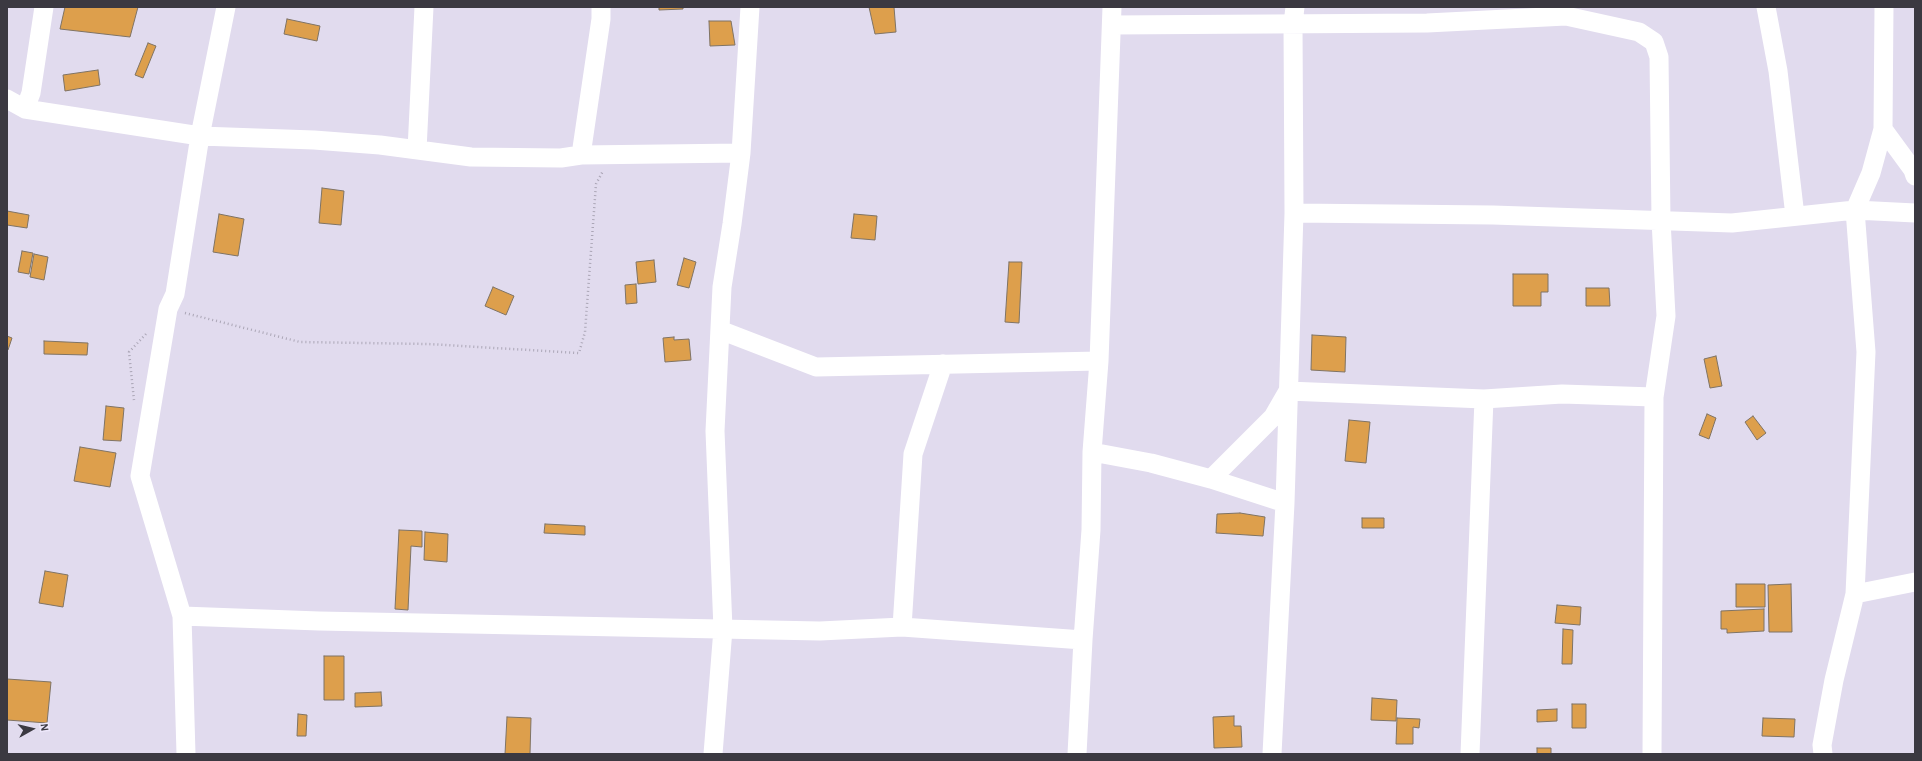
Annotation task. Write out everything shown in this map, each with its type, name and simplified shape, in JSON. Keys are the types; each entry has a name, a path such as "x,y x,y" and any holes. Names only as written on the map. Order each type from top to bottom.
{"street":[{"path":"25,109 31,93 44,7"},
{"path":"186,754 182,616 140,476 168,309 175,294 200,136 226,7"},
{"path":"417,150 424,7"},
{"path":"581,155 601,19 601,7"},
{"path":"713,754 722,629 715,431 722,287 741,153 750,7"},
{"path":"1766,7 1778,71 1795,216"},
{"path":"1827,751 1834,680 1856,594 1866,352 1855,210 1871,173 1883,129 1884,7"},
{"path":"1077,754 1091,530 1092,452 1099,361 1112,16 1294,16 1427,23 1566,12 1639,32 1654,42 1658,57 1666,316 1654,397 1652,754"},
{"path":"1272,754 1285,502 1294,213 1294,16"},
{"path":"7,99 25,109 200,136 314,140 471,157 561,158 581,155 741,153"},
{"path":"1883,129 1913,170 1915,176"},
{"path":"1294,213 1493,215 1732,223 1855,210 1915,213"},
{"path":"720,330 816,367 1099,361"},
{"path":"902,627 913,454 942,364"},
{"path":"1288,391 1484,398 1562,394 1654,397"},
{"path":"1211,479 1273,417 1288,391"},
{"path":"1470,754 1484,398"},
{"path":"1092,452 1151,463 1211,479 1285,502"},
{"path":"1856,594 1915,582"},
{"path":"182,616 319,621 820,631 902,627 1083,640"}],"path":[{"path":"168,309 300,342 428,344 579,353 585,332 596,184 611,155"},
{"path":"134,406 130,352 149,330"}],"building":[{"path":"65,7 138,7 130,37 60,29"},
{"path":"659,7 683,7 683,9 659,10"},
{"path":"869,7 894,7 896,32 875,34"},
{"path":"287,19 320,26 317,41 284,34"},
{"path":"709,21 731,21 735,45 710,46"},
{"path":"148,43 156,46 143,78 135,75"},
{"path":"98,70 100,85 65,91 63,75"},
{"path":"322,188 344,191 341,225 319,223"},
{"path":"7,211 29,215 27,228 7,225"},
{"path":"219,214 244,219 238,256 213,252"},
{"path":"854,214 877,216 875,240 851,238"},
{"path":"22,251 33,253 29,274 18,272"},
{"path":"34,254 48,257 44,280 30,277"},
{"path":"684,258 696,262 689,288 677,285"},
{"path":"654,260 656,282 638,284 636,262"},
{"path":"1009,262 1022,262 1019,323 1005,322"},
{"path":"1513,274 1548,274 1548,292 1541,292 1541,306 1513,306"},
{"path":"636,284 637,303 626,304 625,285"},
{"path":"493,287 514,296 506,315 485,306"},
{"path":"1586,288 1609,288 1610,306 1586,306"},
{"path":"1312,335 1346,337 1345,372 1311,370"},
{"path":"7,336 12,338 8,350 7,350"},
{"path":"674,337 674,340 689,339 691,360 665,362 663,338"},
{"path":"44,341 88,343 87,355 44,354"},
{"path":"1716,356 1722,386 1710,388 1704,359"},
{"path":"106,406 124,408 121,441 103,440"},
{"path":"1707,414 1716,418 1709,439 1699,435"},
{"path":"1753,416 1766,433 1757,440 1745,422"},
{"path":"1349,420 1370,422 1366,463 1345,461"},
{"path":"80,447 116,453 110,487 74,481"},
{"path":"1240,513 1265,517 1263,536 1216,533 1217,514"},
{"path":"1362,518 1384,518 1384,528 1362,528"},
{"path":"545,524 585,526 585,535 544,533"},
{"path":"399,530 422,531 422,547 411,546 408,610 395,609"},
{"path":"425,532 448,534 447,562 424,560"},
{"path":"45,571 68,575 63,607 39,603"},
{"path":"1736,584 1765,584 1765,607 1736,607"},
{"path":"1791,584 1792,632 1769,632 1768,585"},
{"path":"1557,605 1581,607 1580,625 1555,623"},
{"path":"1764,609 1764,631 1727,633 1727,629 1721,629 1721,611"},
{"path":"1563,629 1573,630 1572,664 1562,664"},
{"path":"324,656 344,656 344,700 324,700"},
{"path":"7,679 51,682 47,723 7,720"},
{"path":"381,692 382,706 355,707 355,693"},
{"path":"1372,698 1397,700 1396,721 1371,720"},
{"path":"1572,704 1586,704 1586,728 1572,728"},
{"path":"1557,709 1557,721 1537,722 1537,710"},
{"path":"298,714 307,715 306,736 297,736"},
{"path":"1234,716 1234,726 1241,726 1242,747 1214,748 1213,717"},
{"path":"507,717 531,718 530,754 505,754"},
{"path":"1397,718 1420,719 1419,728 1413,727 1413,744 1396,744"},
{"path":"1763,718 1795,719 1794,737 1762,736"},
{"path":"1537,748 1551,748 1551,754 1537,754"}]}
